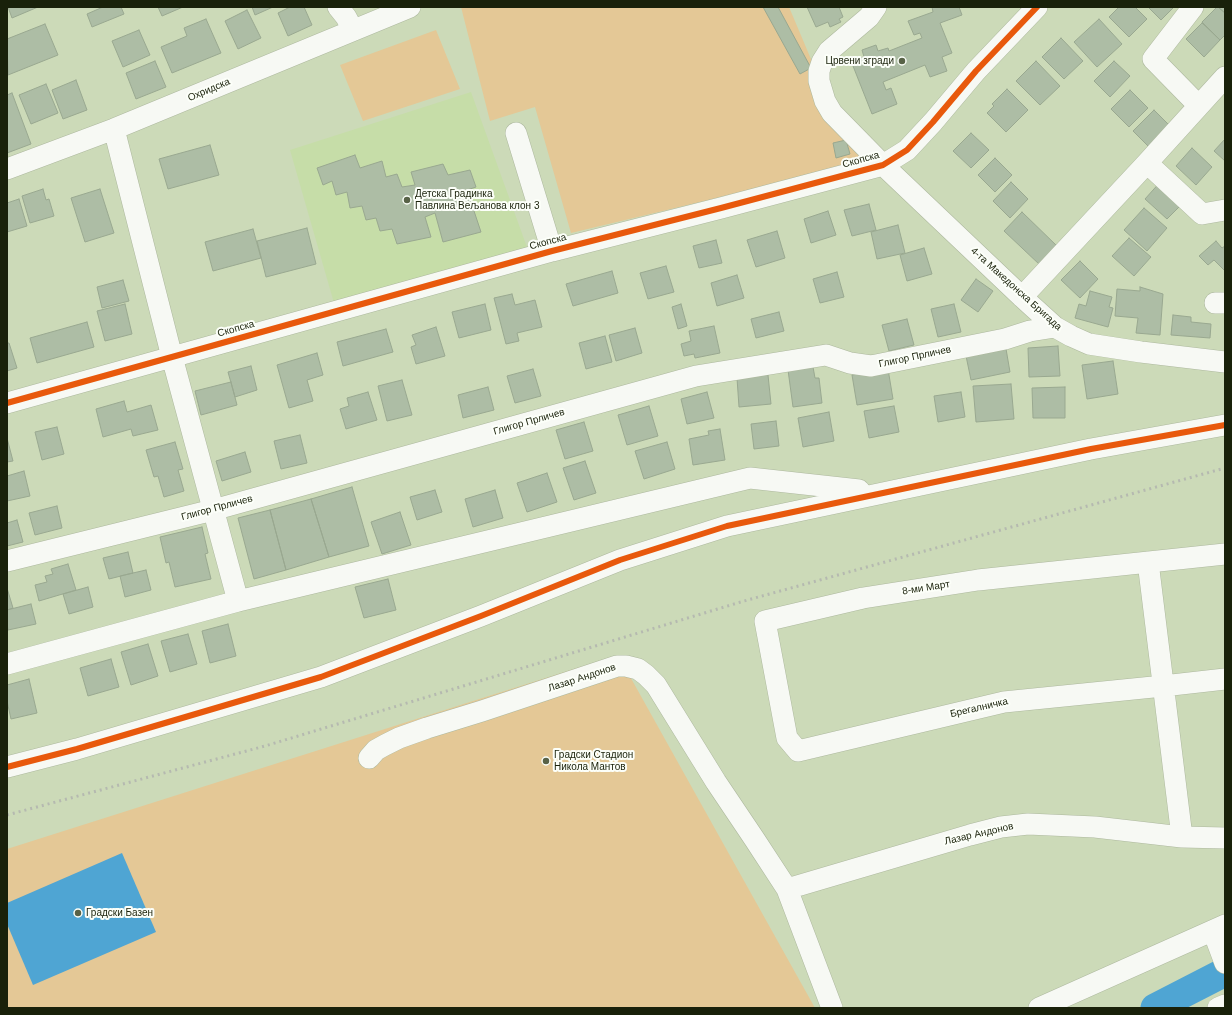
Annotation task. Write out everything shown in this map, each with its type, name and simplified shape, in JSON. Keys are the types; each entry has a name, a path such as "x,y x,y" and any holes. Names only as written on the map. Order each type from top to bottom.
{"street":[{"path":"338,7 346,17 353,30"},
{"name":"Охридска","path":"7,169 114,129 410,7"},
{"name":"4-та Македонска Бригада","path":"876,7 869,17 829,51 822,62 819,81 825,101 832,113 883,165 1022,297 1056,327 1071,336 1089,344 1225,362"},
{"name":"Скопска","path":"7,403 552,251 883,165 907,150 976,71 1037,7"},
{"path":"1193,7 1153,59 1198,105"},
{"path":"1022,297 1225,77"},
{"path":"114,129 172,357 238,601"},
{"name":"Скопска","path":"516,133 552,251"},
{"path":"1147,163 1202,214 1225,210"},
{"name":"Глигор Прличев","path":"7,561 214,510 696,376 826,356 850,363 871,366 1005,339 1030,331 1056,327"},
{"path":"7,767 77,749 321,677 481,616 620,560 727,526 1091,449 1225,425"},
{"path":"7,664 238,601 750,478 858,490 864,497"},
{"name":"8-ми Март","path":"798,751 787,738 765,621 871,597 978,580 1225,554"},
{"path":"1148,562 1182,837"},
{"name":"Лазар Андонов","path":"369,758 376,750 385,745 399,738 427,728 617,666 626,666 638,669 656,685 716,782 756,840 787,889 832,1008"},
{"name":"Брегалничка","path":"798,751 1004,702 1225,679"},
{"name":"Лазар Андонов","path":"787,889 970,835 1008,826 1028,824 1095,827 1182,837 1225,838"},
{"path":"1039,1008 1219,928 1225,964"},
{"path":"1218,1008 1225,1005"}],"shaded area":[{"path":"461,7 789,7 816,71 867,162 571,233 535,107 490,121"},
{"path":"436,30 460,89 363,121 340,65"},
{"name":"Детска Градинка Павлина Вељанова клон 3","path":"471,92 528,250 334,303 290,150"},
{"path":"618,655 815,1008 7,1008 7,849"}],"water":[{"name":"Градски Базен","path":"122,853 156,932 33,985 7,924 7,903"}],"building":[{"path":"8,7 38,7 12,18"},
{"path":"103,7 121,7 124,14 92,27 87,14"},
{"path":"158,7 183,7 162,16"},
{"path":"252,7 273,7 255,15"},
{"path":"290,7 304,7 312,25 288,36 278,13"},
{"path":"763,7 778,7 811,68 800,74"},
{"path":"807,7 839,7 843,17 839,19 841,22 830,27 828,22 816,27"},
{"name":"Црвени згради","path":"932,7 959,7 962,15 940,23 952,53 942,57 947,71 930,77 925,65 883,82 886,90 891,88 897,104 872,114 853,66 862,63 860,58 864,57 862,50 876,45 878,51 888,48 889,51 922,38 920,33 914,35 908,21 933,12"},
{"path":"1119,7 1135,7 1147,19 1129,37 1109,17"},
{"path":"1148,7 1174,7 1161,20"},
{"path":"1217,7 1225,13 1225,35 1220,40 1202,22"},
{"path":"1218,7 1225,7 1225,13"},
{"path":"247,10 261,38 238,49 225,21"},
{"path":"206,19 221,53 172,73 161,47 187,36 184,28"},
{"path":"1099,19 1122,44 1097,67 1074,42"},
{"path":"1202,23 1220,40 1204,57 1186,39"},
{"path":"45,24 58,55 8,75 7,39"},
{"path":"139,30 150,55 123,67 112,41"},
{"path":"1061,38 1083,61 1064,79 1042,57"},
{"path":"155,61 166,87 136,99 126,73"},
{"path":"1036,61 1060,86 1040,105 1016,81"},
{"path":"1114,61 1130,76 1110,97 1094,81"},
{"path":"76,80 87,110 63,119 52,90"},
{"path":"46,84 58,113 31,124 19,95"},
{"path":"1007,89 1028,110 1006,132 987,113 994,106 992,104"},
{"path":"1130,90 1148,108 1129,127 1111,109"},
{"path":"12,93 31,144 7,153 7,95"},
{"path":"1154,110 1173,129 1152,150 1133,131"},
{"path":"971,133 989,150 971,168 953,151"},
{"path":"1225,139 1225,161 1214,151"},
{"path":"846,140 850,154 836,158 833,143"},
{"path":"210,145 219,175 168,189 159,159"},
{"path":"1192,148 1212,167 1196,185 1176,166"},
{"path":"355,155 360,168 382,161 386,177 397,174 402,187 415,185 411,172 443,164 448,175 470,170 476,187 467,190 481,232 443,242 435,213 425,217 431,237 397,244 392,229 380,231 376,218 366,220 362,206 350,208 347,192 336,195 332,181 323,185 317,168"},
{"path":"995,158 1012,175 995,192 978,175"},
{"path":"1162,180 1185,201 1167,219 1145,199"},
{"path":"1011,182 1028,199 1010,218 993,201"},
{"path":"43,189 46,200 49,199 54,216 30,223 22,196"},
{"path":"100,189 114,233 85,242 71,198"},
{"path":"19,199 27,226 7,232 7,203"},
{"path":"869,204 876,230 852,236 844,210"},
{"path":"1144,208 1167,228 1147,251 1124,230"},
{"path":"828,211 836,235 811,243 804,219"},
{"path":"1022,212 1057,246 1040,265 1004,231"},
{"path":"898,225 905,253 877,259 871,232"},
{"path":"307,228 316,264 266,277 257,241"},
{"path":"253,229 261,258 213,271 205,242"},
{"path":"777,231 785,258 756,267 747,240"},
{"path":"1129,238 1151,257 1134,276 1112,256"},
{"path":"716,240 722,263 699,268 693,246"},
{"path":"1216,241 1222,248 1225,246 1225,271 1214,260 1208,265 1199,256"},
{"path":"924,248 932,274 907,281 900,255"},
{"path":"1080,261 1098,279 1080,298 1061,280"},
{"path":"666,266 674,292 648,299 640,273"},
{"path":"612,271 618,293 573,306 566,284"},
{"path":"837,272 844,297 820,303 813,279"},
{"path":"737,275 744,298 717,306 711,283"},
{"path":"976,279 993,291 978,312 961,300"},
{"path":"123,280 129,301 102,308 97,287"},
{"path":"1140,287 1163,294 1160,335 1136,333 1138,318 1115,316 1117,289 1140,291"},
{"path":"1090,291 1112,297 1109,307 1113,308 1108,327 1075,318 1079,304 1086,306"},
{"path":"512,294 515,305 535,300 542,327 517,333 519,341 506,344 494,298"},
{"path":"125,304 132,334 105,341 97,311"},
{"path":"485,304 491,330 459,338 452,312"},
{"path":"681,304 687,326 678,329 672,307"},
{"path":"954,304 961,332 938,337 931,309"},
{"path":"779,312 784,331 756,338 751,319"},
{"path":"1173,315 1191,317 1191,322 1211,324 1210,338 1171,335"},
{"path":"907,319 914,345 889,351 882,325"},
{"path":"87,322 94,347 37,363 30,338"},
{"path":"714,326 720,353 695,358 694,354 684,356 681,344 691,341 689,331"},
{"path":"436,327 445,356 416,364 411,347 416,345 412,335"},
{"path":"635,328 642,353 616,361 609,335"},
{"path":"386,329 393,352 343,366 337,342"},
{"path":"605,336 612,362 586,369 579,343"},
{"path":"7,343 9,343 17,368 7,371"},
{"path":"1005,343 1010,372 971,380 965,351"},
{"path":"1058,346 1060,376 1029,377 1028,348"},
{"path":"317,353 323,375 307,380 313,401 289,408 277,365"},
{"path":"1113,361 1118,394 1087,399 1082,365"},
{"path":"251,366 257,390 235,397 228,372"},
{"path":"813,367 815,378 819,378 822,403 793,407 788,370"},
{"path":"533,369 541,396 515,403 507,376"},
{"path":"888,369 893,399 857,405 852,375"},
{"path":"768,375 771,404 739,407 737,378"},
{"path":"402,380 412,415 387,421 378,386"},
{"path":"231,382 237,405 201,415 195,391"},
{"path":"1011,384 1014,419 976,422 973,386"},
{"path":"488,387 494,410 463,418 458,395"},
{"path":"1065,387 1065,418 1033,418 1032,388"},
{"path":"368,392 377,420 346,429 340,409 349,406 347,398"},
{"path":"707,392 714,418 687,424 681,399"},
{"path":"961,392 965,417 938,422 934,396"},
{"path":"124,401 127,412 151,405 158,430 133,436 131,429 103,437 96,409"},
{"path":"649,406 658,436 627,445 618,415"},
{"path":"894,406 899,432 869,438 864,411"},
{"path":"829,412 834,441 803,447 798,418"},
{"path":"776,421 779,446 754,449 751,424"},
{"path":"584,422 593,451 565,459 556,430"},
{"path":"57,427 64,454 42,460 35,432"},
{"path":"720,429 725,460 693,465 689,439 709,435 708,431"},
{"path":"300,435 307,463 281,469 274,441"},
{"path":"7,438 13,461 7,462"},
{"path":"175,442 183,469 178,470 184,491 164,497 158,476 154,477 146,450"},
{"path":"667,442 675,469 644,479 635,451"},
{"path":"245,452 251,472 222,481 216,461"},
{"path":"585,461 596,493 574,500 563,468"},
{"path":"24,471 30,496 7,501 7,476"},
{"path":"547,473 557,502 527,512 517,483"},
{"path":"352,487 369,546 329,557 311,499"},
{"path":"435,490 442,512 417,520 410,497"},
{"path":"495,490 503,518 473,527 465,499"},
{"path":"311,499 329,557 286,570 270,510"},
{"path":"57,506 62,528 35,535 29,513"},
{"path":"270,510 286,570 254,579 238,518"},
{"path":"400,512 411,545 382,554 371,522"},
{"path":"17,520 23,542 7,546 7,523"},
{"path":"202,527 208,553 205,554 211,579 175,587 169,562 166,563 160,537"},
{"path":"128,552 133,573 109,579 103,558"},
{"path":"68,564 76,590 39,601 35,585 47,582 45,576 53,574 51,569"},
{"path":"146,570 151,590 125,597 120,576"},
{"path":"388,579 396,610 364,618 355,587"},
{"path":"88,587 93,607 69,614 63,594"},
{"path":"7,588 13,608 7,610"},
{"path":"31,604 36,624 8,630 7,610"},
{"path":"228,624 236,656 210,663 202,631"},
{"path":"188,634 197,664 170,672 161,641"},
{"path":"148,644 158,676 131,685 121,652"},
{"path":"111,659 119,687 88,696 80,668"},
{"path":"29,679 37,713 11,719 7,701 7,685"}],"waterway":[{"path":"1155,1008 1225,972"}],"railway":[{"path":"7,815 265,746 744,601 1225,468"}],"cycle path":[{"path":"7,403 552,251 883,165 907,150 976,71 1037,7"},
{"path":"7,767 77,749 321,677 481,616 620,560 727,526 1091,449 1225,425"}],"place":[{"name":"Црвени згради","path":"902,61"},
{"name":"Детска Градинка Павлина Вељанова клон 3","path":"407,200"},
{"name":"Градски Стадион Никола Мантов","path":"546,761"},
{"name":"Градски Базен","path":"78,913"}]}
